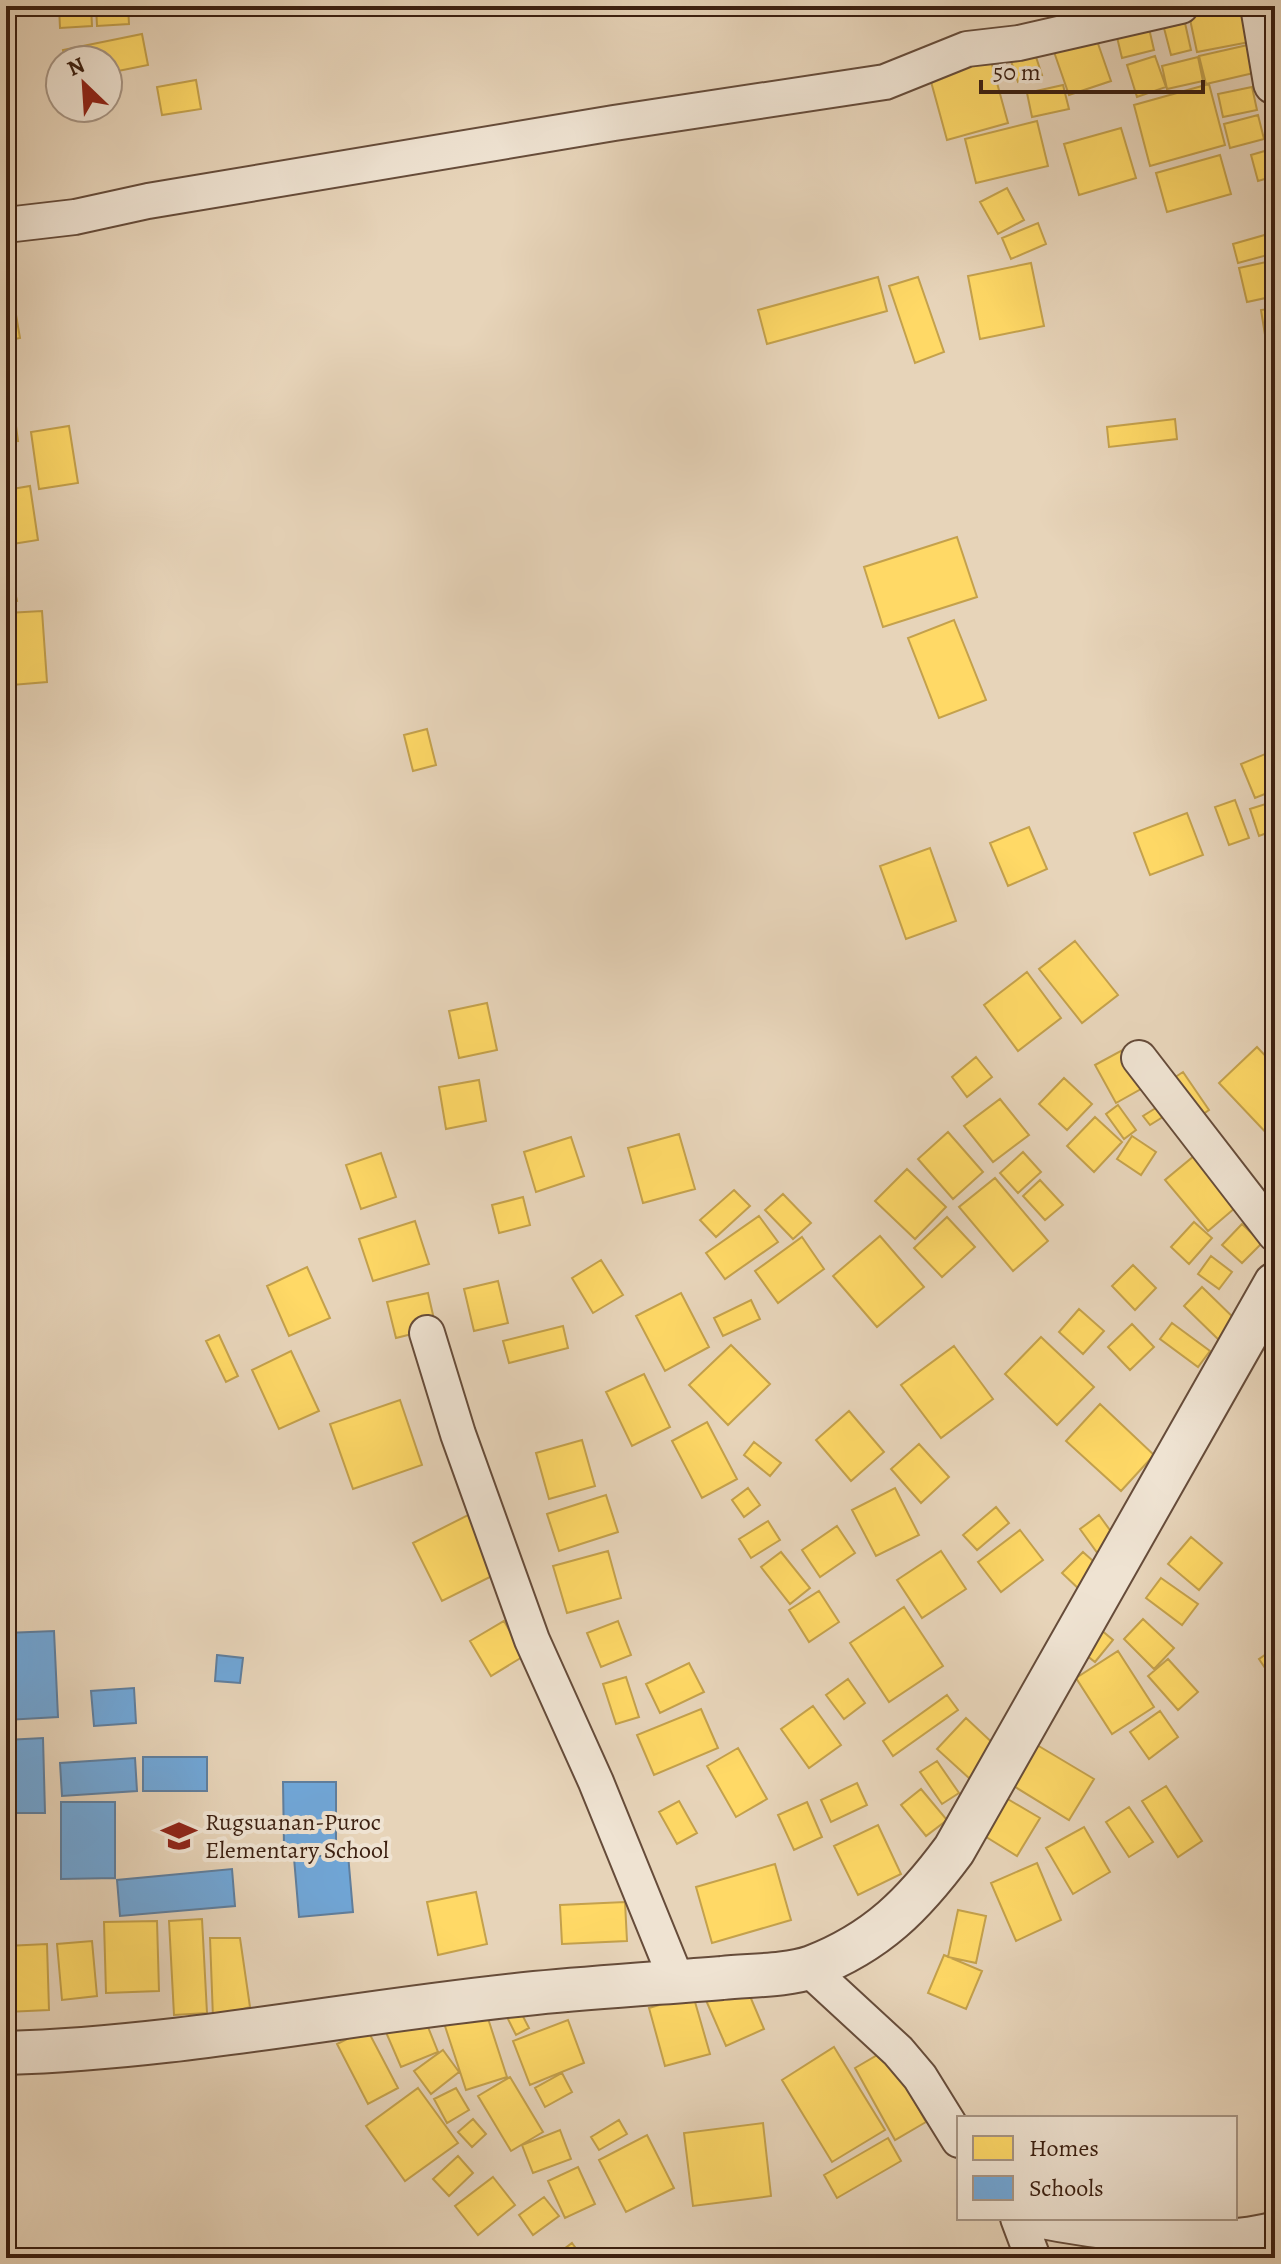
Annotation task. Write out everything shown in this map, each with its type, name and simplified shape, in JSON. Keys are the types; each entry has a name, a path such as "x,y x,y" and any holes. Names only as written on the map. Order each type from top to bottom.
{"street":[{"path":"6,225 75,217 614,123 873,84 967,49 1019,43 1181,6"},
{"path":"1262,6 1275,83"},
{"path":"1139,1058 1275,1234"},
{"path":"6,2053 151,2042 422,2005 808,1968 847,1951 884,1928 922,1893 954,1850 1275,1284"},
{"path":"427,1333 458,1434 532,1640 596,1782 677,1981"},
{"path":"808,1968 898,2051 920,2077 957,2137"},
{"path":"1019,2220 1033,2258"},
{"path":"1045,2220 1207,2238 1257,2234 1275,2229"}],"building: Homes":[{"path":"59,6 91,6 92,26 60,28"},
{"path":"96,6 128,6 129,24 97,26"},
{"path":"1208,6 1253,6 1260,40 1197,52 1188,10"},
{"path":"1185,23 1191,50 1171,55 1164,28"},
{"path":"1148,24 1154,50 1122,58 1116,33"},
{"path":"142,34 148,65 124,70 124,44 93,44"},
{"path":"1095,35 1111,81 1069,95 1053,49"},
{"path":"1252,44 1258,72 1206,84 1199,56"},
{"path":"1033,48 1042,75 1018,82 1009,55"},
{"path":"988,50 1008,123 947,140 927,67"},
{"path":"1155,56 1166,87 1137,97 1127,65"},
{"path":"1198,57 1203,81 1167,89 1162,66"},
{"path":"196,80 201,109 162,115 157,87"},
{"path":"1209,84 1225,145 1150,166 1134,105"},
{"path":"1063,85 1069,109 1032,117 1027,93"},
{"path":"1252,87 1257,110 1223,117 1218,94"},
{"path":"1258,115 1264,139 1230,148 1224,124"},
{"path":"1037,121 1048,166 976,183 965,139"},
{"path":"1121,128 1136,178 1079,195 1064,144"},
{"path":"1275,148 1275,176 1258,181 1251,155"},
{"path":"1220,155 1231,194 1167,212 1156,173"},
{"path":"1007,188 1024,220 998,234 980,202"},
{"path":"1038,223 1046,244 1011,259 1002,238"},
{"path":"1275,232 1275,253 1238,263 1233,244"},
{"path":"6,257 20,338 6,341"},
{"path":"1275,260 1275,296 1247,302 1239,268"},
{"path":"1031,263 1044,326 980,339 968,276"},
{"path":"878,277 887,311 767,344 758,310"},
{"path":"918,277 944,352 915,363 889,286"},
{"path":"1275,308 1275,377 1272,378 1261,310"},
{"path":"14,411 18,441 6,442 6,412"},
{"path":"1175,419 1177,439 1109,447 1107,427"},
{"path":"69,426 78,483 39,489 31,432"},
{"path":"30,486 38,540 6,545 6,490"},
{"path":"957,537 977,597 883,627 864,567"},
{"path":"6,561 17,601 6,603"},
{"path":"42,611 47,682 12,685 7,613"},
{"path":"954,620 986,700 939,718 908,638"},
{"path":"427,729 436,765 413,771 404,735"},
{"path":"1275,750 1275,790 1255,798 1241,764"},
{"path":"1235,800 1249,838 1229,845 1215,807"},
{"path":"1275,801 1275,830 1259,836 1250,809"},
{"path":"1187,813 1203,855 1150,875 1134,833"},
{"path":"1029,827 1047,869 1008,886 990,843"},
{"path":"930,848 956,921 906,939 880,866"},
{"path":"1075,941 1118,995 1082,1023 1039,969"},
{"path":"1027,972 1061,1018 1018,1051 984,1005"},
{"path":"487,1003 497,1050 459,1058 449,1011"},
{"path":"1128,1047 1148,1085 1116,1103 1095,1065"},
{"path":"1257,1047 1275,1066 1273,1140 1219,1083"},
{"path":"976,1057 992,1077 967,1097 952,1077"},
{"path":"1183,1072 1209,1110 1189,1124 1163,1085"},
{"path":"1064,1078 1092,1104 1067,1130 1039,1104"},
{"path":"479,1080 486,1121 446,1129 439,1087"},
{"path":"1000,1099 1029,1135 993,1162 964,1126"},
{"path":"1118,1105 1136,1130 1124,1139 1106,1114"},
{"path":"1159,1106 1166,1115 1150,1125 1143,1116"},
{"path":"1095,1117 1122,1142 1094,1172 1067,1146"},
{"path":"948,1132 983,1172 953,1199 918,1159"},
{"path":"679,1134 695,1189 643,1203 628,1148"},
{"path":"1132,1136 1156,1152 1141,1175 1117,1159"},
{"path":"571,1137 584,1176 536,1192 524,1152"},
{"path":"1200,1151 1242,1202 1208,1231 1165,1180"},
{"path":"1023,1152 1041,1172 1018,1193 1000,1173"},
{"path":"381,1153 396,1197 361,1209 346,1165"},
{"path":"907,1169 946,1207 915,1239 875,1201"},
{"path":"995,1178 1048,1241 1013,1271 959,1207"},
{"path":"1040,1180 1063,1205 1045,1220 1023,1196"},
{"path":"734,1190 750,1206 716,1237 700,1220"},
{"path":"783,1194 811,1223 793,1239 765,1210"},
{"path":"523,1197 530,1225 499,1233 492,1205"},
{"path":"759,1216 778,1242 725,1279 706,1253"},
{"path":"947,1217 975,1247 942,1277 914,1248"},
{"path":"415,1221 429,1264 373,1281 359,1239"},
{"path":"1194,1222 1212,1238 1189,1264 1171,1247"},
{"path":"1242,1224 1262,1243 1242,1263 1222,1245"},
{"path":"880,1236 924,1287 877,1327 833,1276"},
{"path":"802,1237 824,1269 778,1303 755,1271"},
{"path":"1211,1256 1232,1272 1219,1289 1198,1274"},
{"path":"601,1260 623,1295 593,1313 572,1278"},
{"path":"1133,1265 1156,1288 1135,1310 1112,1286"},
{"path":"307,1267 330,1318 289,1336 267,1286"},
{"path":"498,1281 508,1323 474,1331 464,1289"},
{"path":"1202,1287 1240,1324 1222,1343 1184,1306"},
{"path":"428,1293 436,1328 396,1338 387,1302"},
{"path":"681,1293 709,1347 665,1371 636,1316"},
{"path":"751,1300 760,1319 723,1336 714,1318"},
{"path":"1079,1309 1104,1331 1083,1354 1059,1332"},
{"path":"1172,1323 1210,1351 1198,1367 1160,1339"},
{"path":"1132,1324 1154,1347 1130,1370 1108,1347"},
{"path":"563,1326 568,1348 509,1363 503,1341"},
{"path":"219,1335 238,1376 226,1382 206,1341"},
{"path":"1041,1337 1094,1387 1057,1425 1005,1374"},
{"path":"731,1345 770,1384 728,1425 689,1385"},
{"path":"954,1346 993,1399 941,1438 901,1385"},
{"path":"291,1351 319,1411 279,1429 252,1370"},
{"path":"644,1374 670,1427 632,1446 606,1392"},
{"path":"400,1400 422,1465 353,1489 330,1424"},
{"path":"1100,1404 1154,1455 1121,1491 1066,1441"},
{"path":"849,1411 884,1452 851,1481 816,1440"},
{"path":"707,1422 737,1479 702,1498 672,1441"},
{"path":"582,1440 595,1486 549,1499 536,1453"},
{"path":"754,1442 781,1463 770,1476 744,1455"},
{"path":"919,1444 949,1477 921,1503 891,1469"},
{"path":"748,1488 760,1505 744,1517 732,1500"},
{"path":"895,1488 919,1535 876,1556 852,1510"},
{"path":"606,1495 618,1532 559,1551 547,1514"},
{"path":"996,1507 1009,1523 977,1550 963,1535"},
{"path":"474,1512 504,1570 442,1601 413,1543"},
{"path":"1099,1515 1120,1544 1101,1558 1080,1529"},
{"path":"768,1521 780,1540 751,1558 739,1539"},
{"path":"837,1526 855,1553 820,1577 802,1550"},
{"path":"1020,1530 1043,1560 1001,1592 978,1562"},
{"path":"1191,1537 1222,1563 1199,1590 1168,1564"},
{"path":"608,1551 621,1598 567,1613 553,1566"},
{"path":"941,1551 966,1589 922,1618 897,1580"},
{"path":"781,1552 810,1588 790,1604 761,1567"},
{"path":"1083,1552 1102,1569 1081,1591 1062,1573"},
{"path":"1161,1578 1198,1604 1182,1625 1146,1598"},
{"path":"819,1591 839,1622 809,1642 789,1610"},
{"path":"904,1607 943,1666 889,1702 850,1643"},
{"path":"1143,1619 1174,1648 1154,1669 1124,1639"},
{"path":"504,1621 524,1656 491,1676 470,1641"},
{"path":"618,1621 631,1655 601,1667 587,1633"},
{"path":"1100,1629 1113,1640 1095,1662 1081,1651"},
{"path":"1275,1648 1275,1683 1259,1659"},
{"path":"1118,1651 1154,1707 1112,1734 1076,1678"},
{"path":"1168,1659 1198,1692 1178,1710 1148,1676"},
{"path":"689,1663 704,1692 660,1713 646,1684"},
{"path":"626,1677 639,1717 616,1724 603,1684"},
{"path":"848,1679 865,1703 844,1719 826,1695"},
{"path":"947,1695 958,1710 893,1756 883,1741"},
{"path":"813,1706 841,1745 809,1768 781,1729"},
{"path":"701,1709 718,1748 654,1775 637,1735"},
{"path":"1160,1711 1178,1737 1149,1759 1130,1732"},
{"path":"966,1718 998,1748 970,1779 937,1749"},
{"path":"1037,1745 1094,1779 1069,1820 1012,1785"},
{"path":"738,1748 767,1799 736,1817 707,1766"},
{"path":"937,1761 959,1793 942,1804 920,1772"},
{"path":"857,1783 867,1805 831,1822 821,1800"},
{"path":"1166,1786 1202,1841 1178,1857 1142,1801"},
{"path":"921,1789 947,1820 926,1836 901,1805"},
{"path":"1006,1798 1040,1818 1017,1856 983,1835"},
{"path":"679,1801 697,1833 677,1844 659,1812"},
{"path":"807,1802 822,1837 794,1850 778,1815"},
{"path":"1129,1807 1153,1842 1129,1857 1106,1822"},
{"path":"878,1825 901,1874 858,1895 834,1846"},
{"path":"1084,1827 1110,1872 1073,1894 1046,1848"},
{"path":"1037,1863 1061,1920 1016,1941 991,1883"},
{"path":"775,1864 791,1920 712,1943 696,1887"},
{"path":"476,1892 487,1944 438,1955 427,1902"},
{"path":"625,1902 627,1941 562,1944 560,1905"},
{"path":"958,1910 986,1916 976,1963 948,1957"},
{"path":"202,1919 207,2013 174,2015 169,1921"},
{"path":"157,1921 159,1991 106,1993 104,1922"},
{"path":"210,1938 240,1938 250,2007 213,2018"},
{"path":"92,1941 97,1996 62,2000 57,1944"},
{"path":"47,1944 49,2010 6,2012 6,1946"},
{"path":"944,1955 982,1971 966,2009 928,1993"},
{"path":"744,1982 764,2029 726,2046 705,1998"},
{"path":"693,1995 710,2054 665,2066 649,2008"},
{"path":"514,1999 529,2028 516,2035 501,2005"},
{"path":"483,2003 507,2077 466,2090 442,2017"},
{"path":"420,2007 438,2052 401,2067 382,2023"},
{"path":"568,2020 584,2063 530,2085 513,2041"},
{"path":"367,2029 398,2088 368,2104 337,2044"},
{"path":"834,2047 885,2130 832,2162 782,2080"},
{"path":"443,2050 459,2072 431,2094 414,2071"},
{"path":"886,2050 926,2122 895,2140 855,2068"},
{"path":"562,2073 572,2092 545,2107 535,2088"},
{"path":"510,2077 543,2132 511,2151 478,2096"},
{"path":"418,2088 458,2143 405,2181 366,2126"},
{"path":"456,2088 469,2110 447,2123 434,2099"},
{"path":"473,2119 486,2134 472,2147 458,2132"},
{"path":"619,2120 627,2134 599,2150 591,2137"},
{"path":"763,2123 771,2196 693,2206 684,2133"},
{"path":"560,2130 571,2159 533,2173 522,2145"},
{"path":"647,2135 674,2188 626,2212 599,2160"},
{"path":"888,2138 901,2161 837,2198 824,2175"},
{"path":"458,2156 473,2173 449,2196 433,2179"},
{"path":"578,2167 595,2204 565,2218 548,2181"},
{"path":"493,2177 515,2205 478,2235 455,2206"},
{"path":"544,2197 559,2216 533,2235 519,2215"},
{"path":"572,2243 583,2258 552,2258"}],"building: Schools":[{"path":"54,1631 58,1717 6,1720 6,1633"},
{"path":"217,1655 243,1658 240,1683 215,1681"},
{"path":"134,1688 136,1723 94,1726 91,1691"},
{"path":"43,1738 45,1813 6,1813 6,1740"},
{"path":"143,1757 207,1757 207,1791 143,1791"},
{"path":"135,1758 137,1791 62,1796 60,1763"},
{"path":"283,1782 336,1782 336,1846 284,1847"},
{"path":"61,1802 115,1802 115,1878 61,1879"},
{"path":"348,1854 353,1912 299,1917 294,1858"},
{"path":"232,1869 235,1906 120,1916 117,1880"}],"place":[{"name":"Rugsuanan-Puroc Elementary School","path":"179,1836"}]}
